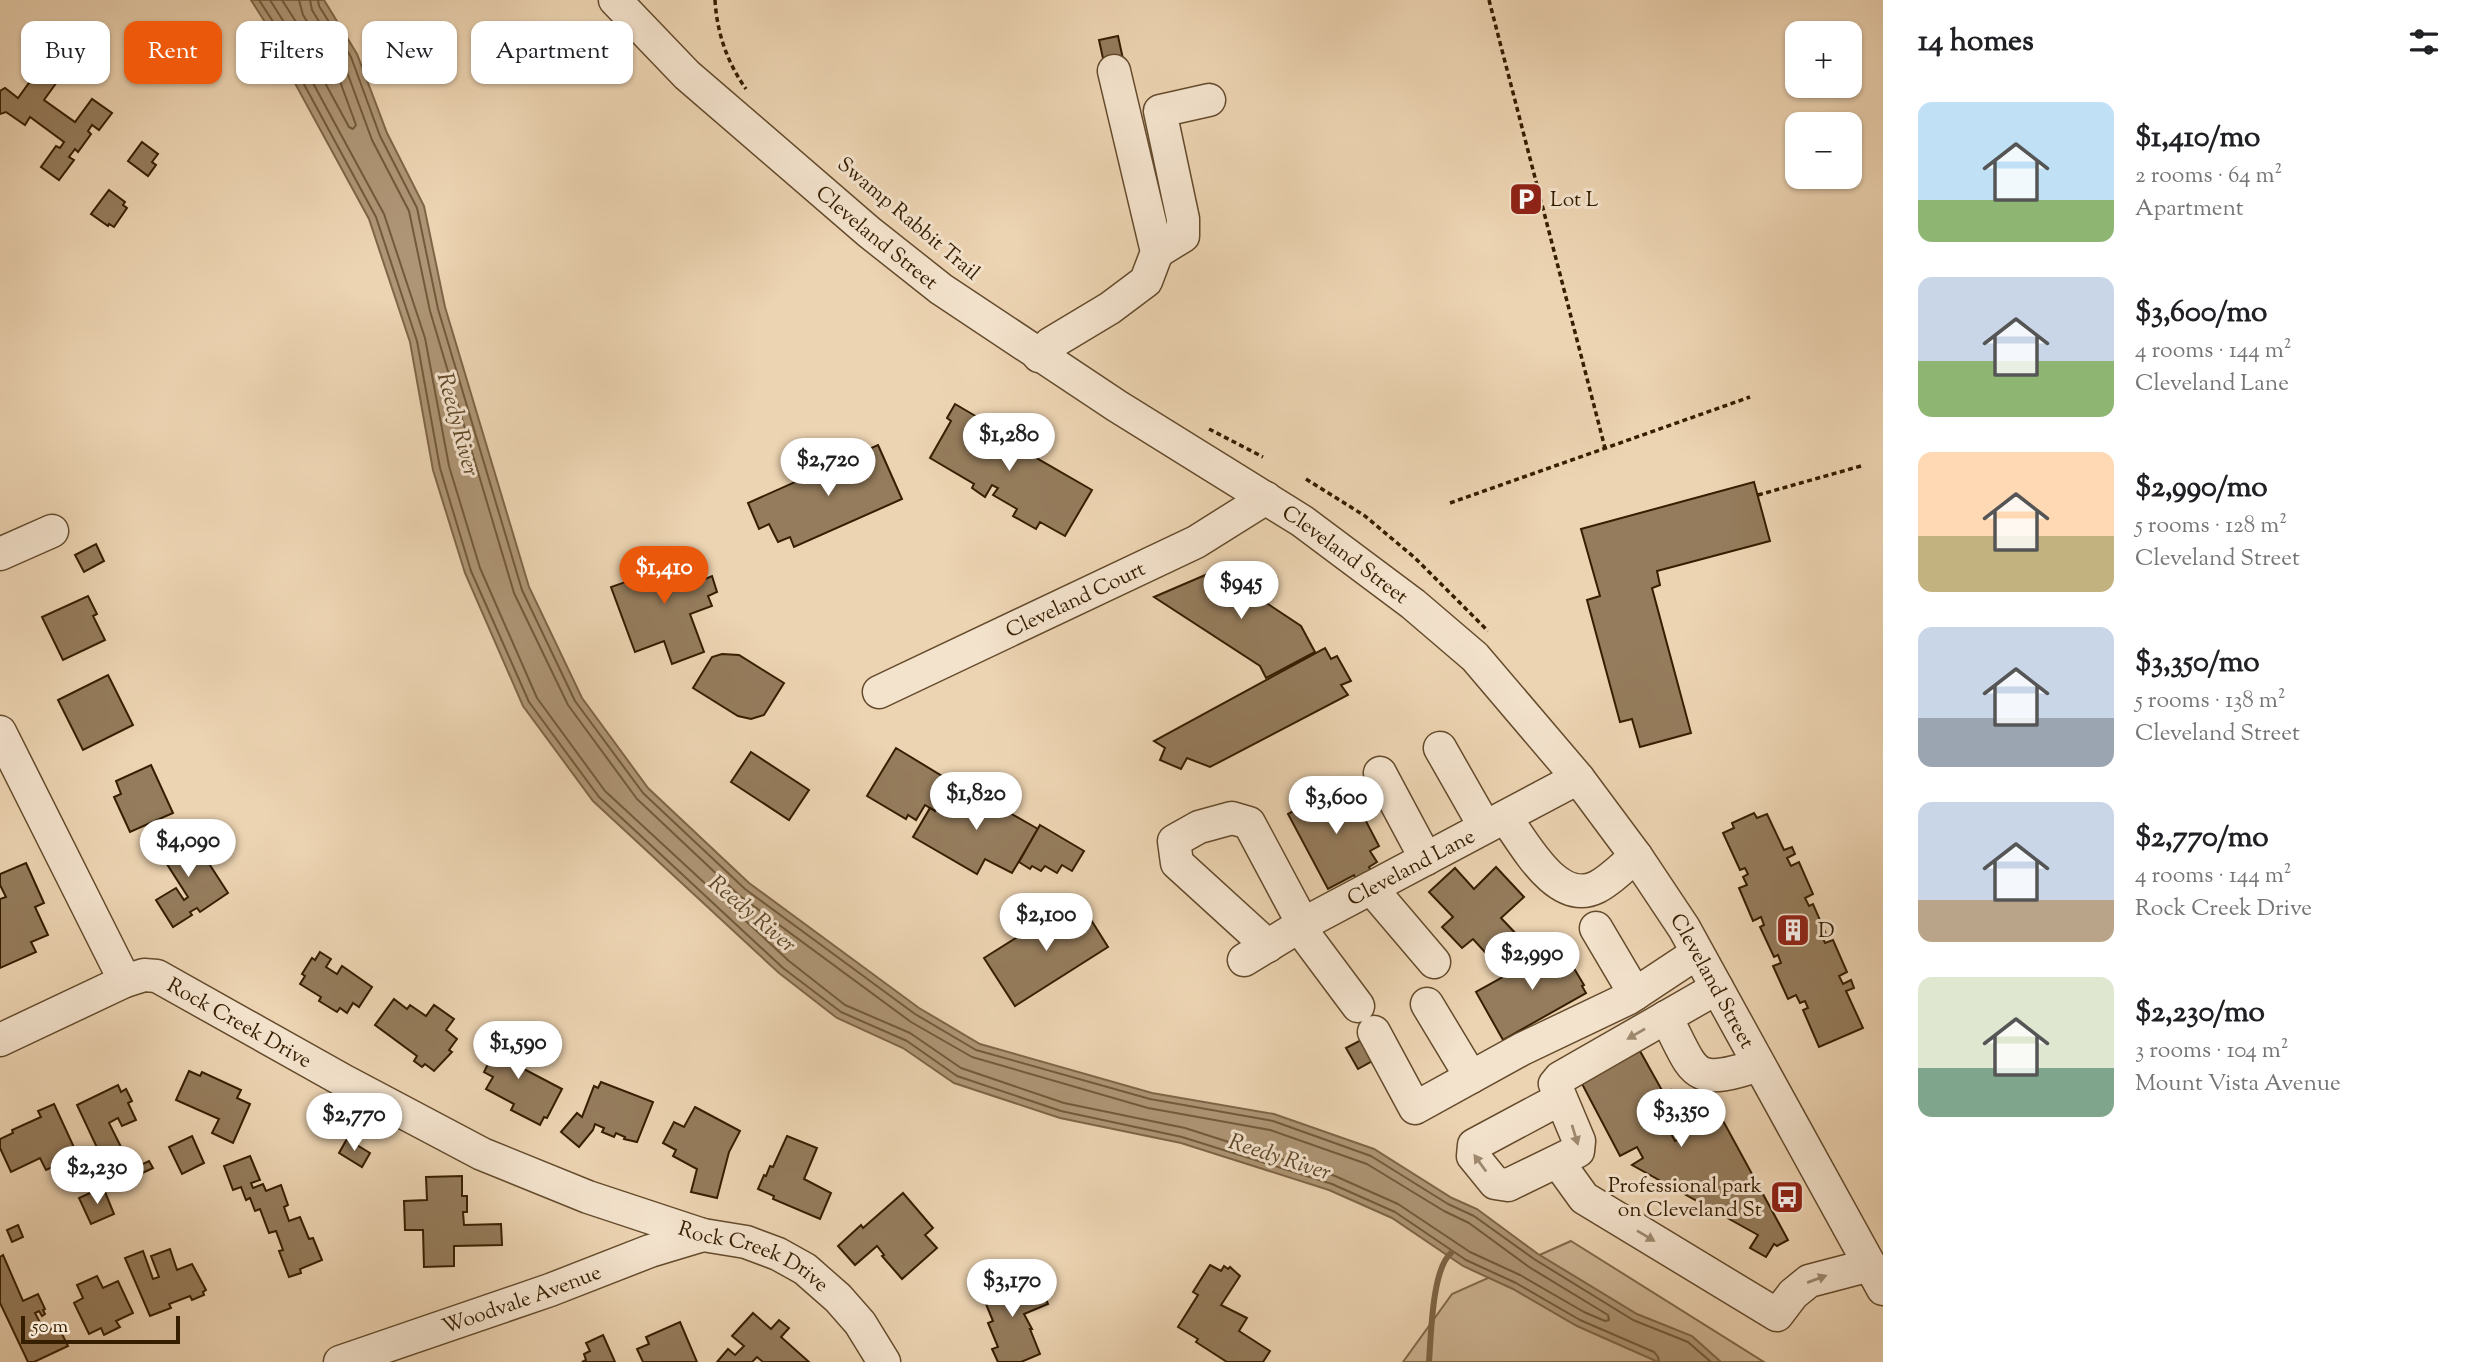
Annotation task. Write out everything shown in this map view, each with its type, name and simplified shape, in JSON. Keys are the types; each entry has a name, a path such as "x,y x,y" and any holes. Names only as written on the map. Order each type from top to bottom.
{"street":[{"name":"Cleveland Street","path":"615,0 687,75 869,232 941,289 1039,355 1302,521 1413,604 1475,657 1578,778 1636,856 1717,988 1876,1277"},
{"path":"1039,355 1050,344 1110,308 1146,281 1157,252 1114,71"},
{"path":"1157,252 1183,236 1183,219 1160,111 1209,100"},
{"name":"Cleveland Court","path":"879,692 1196,542 1266,498"},
{"path":"0,554 52,531"},
{"path":"0,732 125,981"},
{"path":"1440,748 1495,822 1547,874 1566,889 1580,892 1597,887 1636,856"},
{"path":"1380,773 1426,859"},
{"name":"Cleveland Lane","path":"1301,925 1250,823 1233,818 1199,827 1174,841 1177,863 1256,953 1301,925 1578,778"},
{"path":"1371,888 1434,962"},
{"path":"1301,925 1366,1019 1415,1108 1522,1049 1635,994 1697,953"},
{"path":"1596,928 1635,994"},
{"name":"Rock Creek Drive","path":"0,1040 125,981 144,975 157,976 346,1082 482,1154 588,1197 703,1235 746,1242 778,1254 805,1269 838,1298 860,1323 884,1362"},
{"path":"1560,1099 1474,1145 1473,1156 1495,1183 1508,1185 1577,1151 1579,1141 1555,1084 1560,1078 1717,988"},
{"path":"1427,1004 1471,1077"},
{"path":"1666,1017 1692,1068 1708,1076 1728,1075 1759,1065"},
{"path":"1558,1162 1584,1198 1777,1315 1793,1294 1809,1280 1876,1277"},
{"name":"Woodvale Avenue","path":"340,1362 550,1290 650,1251 703,1235"}],"path":[{"path":"715,0 717,20 731,67 749,94"},
{"path":"1489,0 1605,448"},
{"path":"1450,503 1750,397"},
{"path":"1199,424 1263,457"},
{"path":"1758,495 1861,466"}],"shaded area":[{"path":"1571,1241 1764,1362 1403,1362 1452,1294"}],"water":[{"path":"251,0 324,0 337,21 264,21"},
{"name":"Reedy River","path":"348,39 362,67 362,84 368,84 387,133 424,206 445,307 529,587 582,698 648,788 749,883 919,1008 980,1044 1152,1093 1274,1114 1374,1149 1452,1198 1477,1209 1538,1254 1637,1314 1692,1336 1721,1362 1658,1362 1577,1326 1513,1289 1463,1266 1392,1218 1329,1190 1181,1143 1060,1118 954,1083 903,1048 837,1018 779,973 593,801 523,706 465,573 433,470 410,342 369,219 295,84 348,84"}],"building":[{"path":"1118,36 1123,59 1104,63 1099,40"},
{"path":"28,84 56,84 44,100 75,122 92,99 112,113 99,130 92,125 88,131 91,134 78,152 75,149 69,157 74,160 59,180 41,167 56,146 60,148 64,142 30,117 25,125 6,112 0,114 0,91 5,88 18,98"},
{"path":"142,142 158,154 152,162 156,165 148,176 128,161"},
{"path":"109,190 125,202 123,205 127,208 114,227 91,214"},
{"path":"955,404 996,428 993,433 1092,490 1065,536 1040,522 1036,529 1013,516 1017,509 993,495 998,488 992,485 985,497 972,488 974,484 930,458 951,421 947,418"},
{"path":"878,445 902,499 794,547 790,537 778,542 769,524 759,529 748,503"},
{"path":"1754,482 1770,541 1657,571 1660,585 1652,588 1691,733 1640,747 1632,719 1620,722 1587,600 1600,596 1581,529"},
{"path":"96,544 104,561 84,572 75,555"},
{"path":"664,549 674,576 698,568 703,580 712,576 717,592 708,596 712,606 690,614 704,652 672,664 664,641 635,652 611,587 637,578 631,561"},
{"path":"1217,570 1301,626 1315,652 1266,678 1260,666 1154,597"},
{"path":"88,596 97,614 93,616 105,640 63,660 42,617"},
{"path":"1325,648 1331,659 1337,656 1351,681 1341,685 1348,695 1210,767 1187,758 1181,769 1160,760 1165,748 1154,741"},
{"path":"722,654 739,655 784,683 764,715 751,719 738,716 693,688 712,657"},
{"path":"108,675 133,725 83,750 58,700"},
{"path":"896,748 952,782 956,774 968,780 951,810 939,803 935,811 925,805 916,820 908,815 906,819 867,796"},
{"path":"751,752 809,790 789,820 731,782"},
{"path":"151,765 173,813 130,832 114,797 121,794 116,781"},
{"path":"968,780 978,786 975,793 1038,829 1012,873 985,859 977,874 913,837 930,808 935,811 939,803 951,810"},
{"path":"1346,783 1379,846 1370,851 1377,862 1369,867 1372,873 1357,881 1354,875 1328,889 1288,814"},
{"name":"D","path":"1754,813 1757,818 1767,814 1784,850 1792,847 1795,854 1787,858 1791,866 1799,862 1813,894 1805,898 1809,906 1813,904 1826,934 1822,936 1825,943 1833,940 1847,972 1839,976 1843,984 1851,980 1854,988 1846,991 1863,1028 1819,1047 1803,1010 1808,1008 1805,1001 1800,1003 1796,995 1788,999 1773,966 1781,963 1778,955 1774,957 1760,927 1764,925 1761,917 1753,921 1739,888 1747,885 1743,877 1748,874 1745,868 1740,870 1723,833 1734,828 1732,823"},
{"path":"1040,825 1084,851 1072,871 1062,865 1057,873 1045,866 1041,871 1032,866 1030,869 1019,862"},
{"path":"186,828 228,893 200,912 197,908 190,912 192,915 173,927 156,900 176,888 184,900 188,897 156,847"},
{"path":"26,863 44,903 35,907 48,935 31,942 36,952 0,968 0,899 6,897 0,885 0,874"},
{"path":"1496,867 1524,897 1501,918 1521,939 1495,963 1473,939 1462,948 1442,927 1453,917 1429,892 1455,868 1474,889"},
{"path":"1078,899 1108,947 1015,1006 984,958"},
{"path":"1560,945 1586,993 1503,1040 1476,992"},
{"path":"320,952 331,959 326,967 337,974 342,966 372,987 359,1007 353,1003 347,1013 340,1008 337,1012 319,1001 321,997 300,984 305,976 302,974 312,958 315,960"},
{"path":"394,999 407,1009 410,1005 426,1016 434,1005 454,1019 446,1030 457,1039 449,1050 452,1052 434,1071 425,1064 422,1067 414,1061 417,1056 375,1025"},
{"path":"497,1028 507,1033 504,1040 528,1053 520,1067 562,1089 547,1118 544,1117 540,1125 511,1110 514,1104 486,1089 493,1077 484,1072 491,1058 483,1054"},
{"path":"1363,1039 1374,1060 1358,1069 1346,1048"},
{"path":"1640,1051 1664,1094 1671,1090 1678,1105 1670,1110 1678,1125 1669,1130 1675,1141 1721,1117 1788,1240 1777,1246 1774,1244 1766,1257 1750,1248 1758,1235 1632,1165 1643,1158 1637,1147 1620,1156 1581,1082"},
{"path":"189,1071 200,1076 202,1072 241,1090 237,1098 250,1104 233,1143 212,1133 219,1119 176,1100"},
{"path":"601,1082 653,1102 637,1142 624,1139 625,1137 616,1133 614,1137 602,1132 604,1128 595,1124 579,1147 561,1132 577,1113 582,1117 594,1086 598,1088"},
{"path":"118,1085 121,1092 126,1089 132,1101 128,1103 136,1120 122,1126 118,1118 109,1123 126,1157 133,1153 139,1166 149,1161 153,1168 115,1186 77,1105"},
{"path":"54,1104 78,1156 46,1170 40,1158 11,1172 0,1148 0,1139 13,1133 12,1130 41,1117 38,1111"},
{"path":"695,1107 740,1131 729,1152 717,1198 691,1192 697,1169 673,1156 676,1150 663,1143 674,1122 684,1127"},
{"path":"192,1136 204,1163 182,1174 169,1147"},
{"path":"787,1136 817,1148 804,1179 831,1193 820,1219 773,1199 774,1196 758,1189 770,1166 773,1167"},
{"path":"347,1139 370,1153 362,1167 339,1153"},
{"path":"250,1156 260,1180 251,1183 253,1188 263,1184 266,1191 281,1185 288,1205 284,1207 289,1221 300,1217 309,1239 313,1238 322,1260 300,1269 301,1273 289,1277 279,1251 283,1250 276,1231 269,1233 260,1209 255,1211 250,1198 246,1200 241,1187 233,1190 224,1166"},
{"path":"462,1176 462,1196 467,1196 467,1212 463,1212 464,1225 501,1224 502,1245 454,1246 454,1266 424,1267 423,1230 405,1230 404,1201 427,1200 426,1177"},
{"path":"103,1187 114,1214 91,1224 79,1198"},
{"path":"903,1193 933,1228 925,1235 937,1248 902,1279 877,1246 855,1265 838,1246"},
{"path":"18,1225 23,1237 12,1242 7,1230"},
{"path":"170,1249 177,1270 192,1264 206,1290 204,1295 192,1300 190,1296 169,1304 171,1308 150,1316 125,1258 143,1251 153,1279 159,1277 151,1256"},
{"path":"3,1255 23,1301 38,1294 45,1314 42,1316 39,1311 35,1313 45,1332 58,1326 68,1346 34,1362 28,1362 0,1303 0,1257"},
{"path":"1210,1265 1221,1271 1224,1266 1228,1269 1230,1267 1240,1276 1221,1305 1247,1318 1239,1331 1270,1351 1263,1362 1227,1362 1178,1327 1198,1295 1193,1292"},
{"path":"1009,1275 1016,1292 1039,1283 1048,1304 1024,1314 1040,1354 1021,1362 998,1362 992,1349 998,1347 988,1323 993,1321 979,1287"},
{"path":"97,1276 103,1288 118,1281 133,1313 116,1321 120,1327 104,1335 101,1328 89,1334 74,1303 83,1298 77,1285"},
{"path":"753,1313 771,1329 779,1320 789,1328 781,1337 809,1362 763,1362 757,1357 752,1362 717,1362 728,1349 735,1355 744,1346 732,1336"},
{"path":"680,1322 697,1362 643,1362 637,1349 649,1344 646,1337"},
{"path":"603,1335 615,1362 582,1362 586,1360 584,1354 590,1351 586,1343"}],"waterway":[{"path":"1429,1362 1436,1288 1445,1261 1451,1253"}],"place":[{"name":"Lot L","path":"1526,199"},
{"name":"D","path":"1793,930"},
{"name":"Professional park on Cleveland St","path":"1787,1197"}]}
